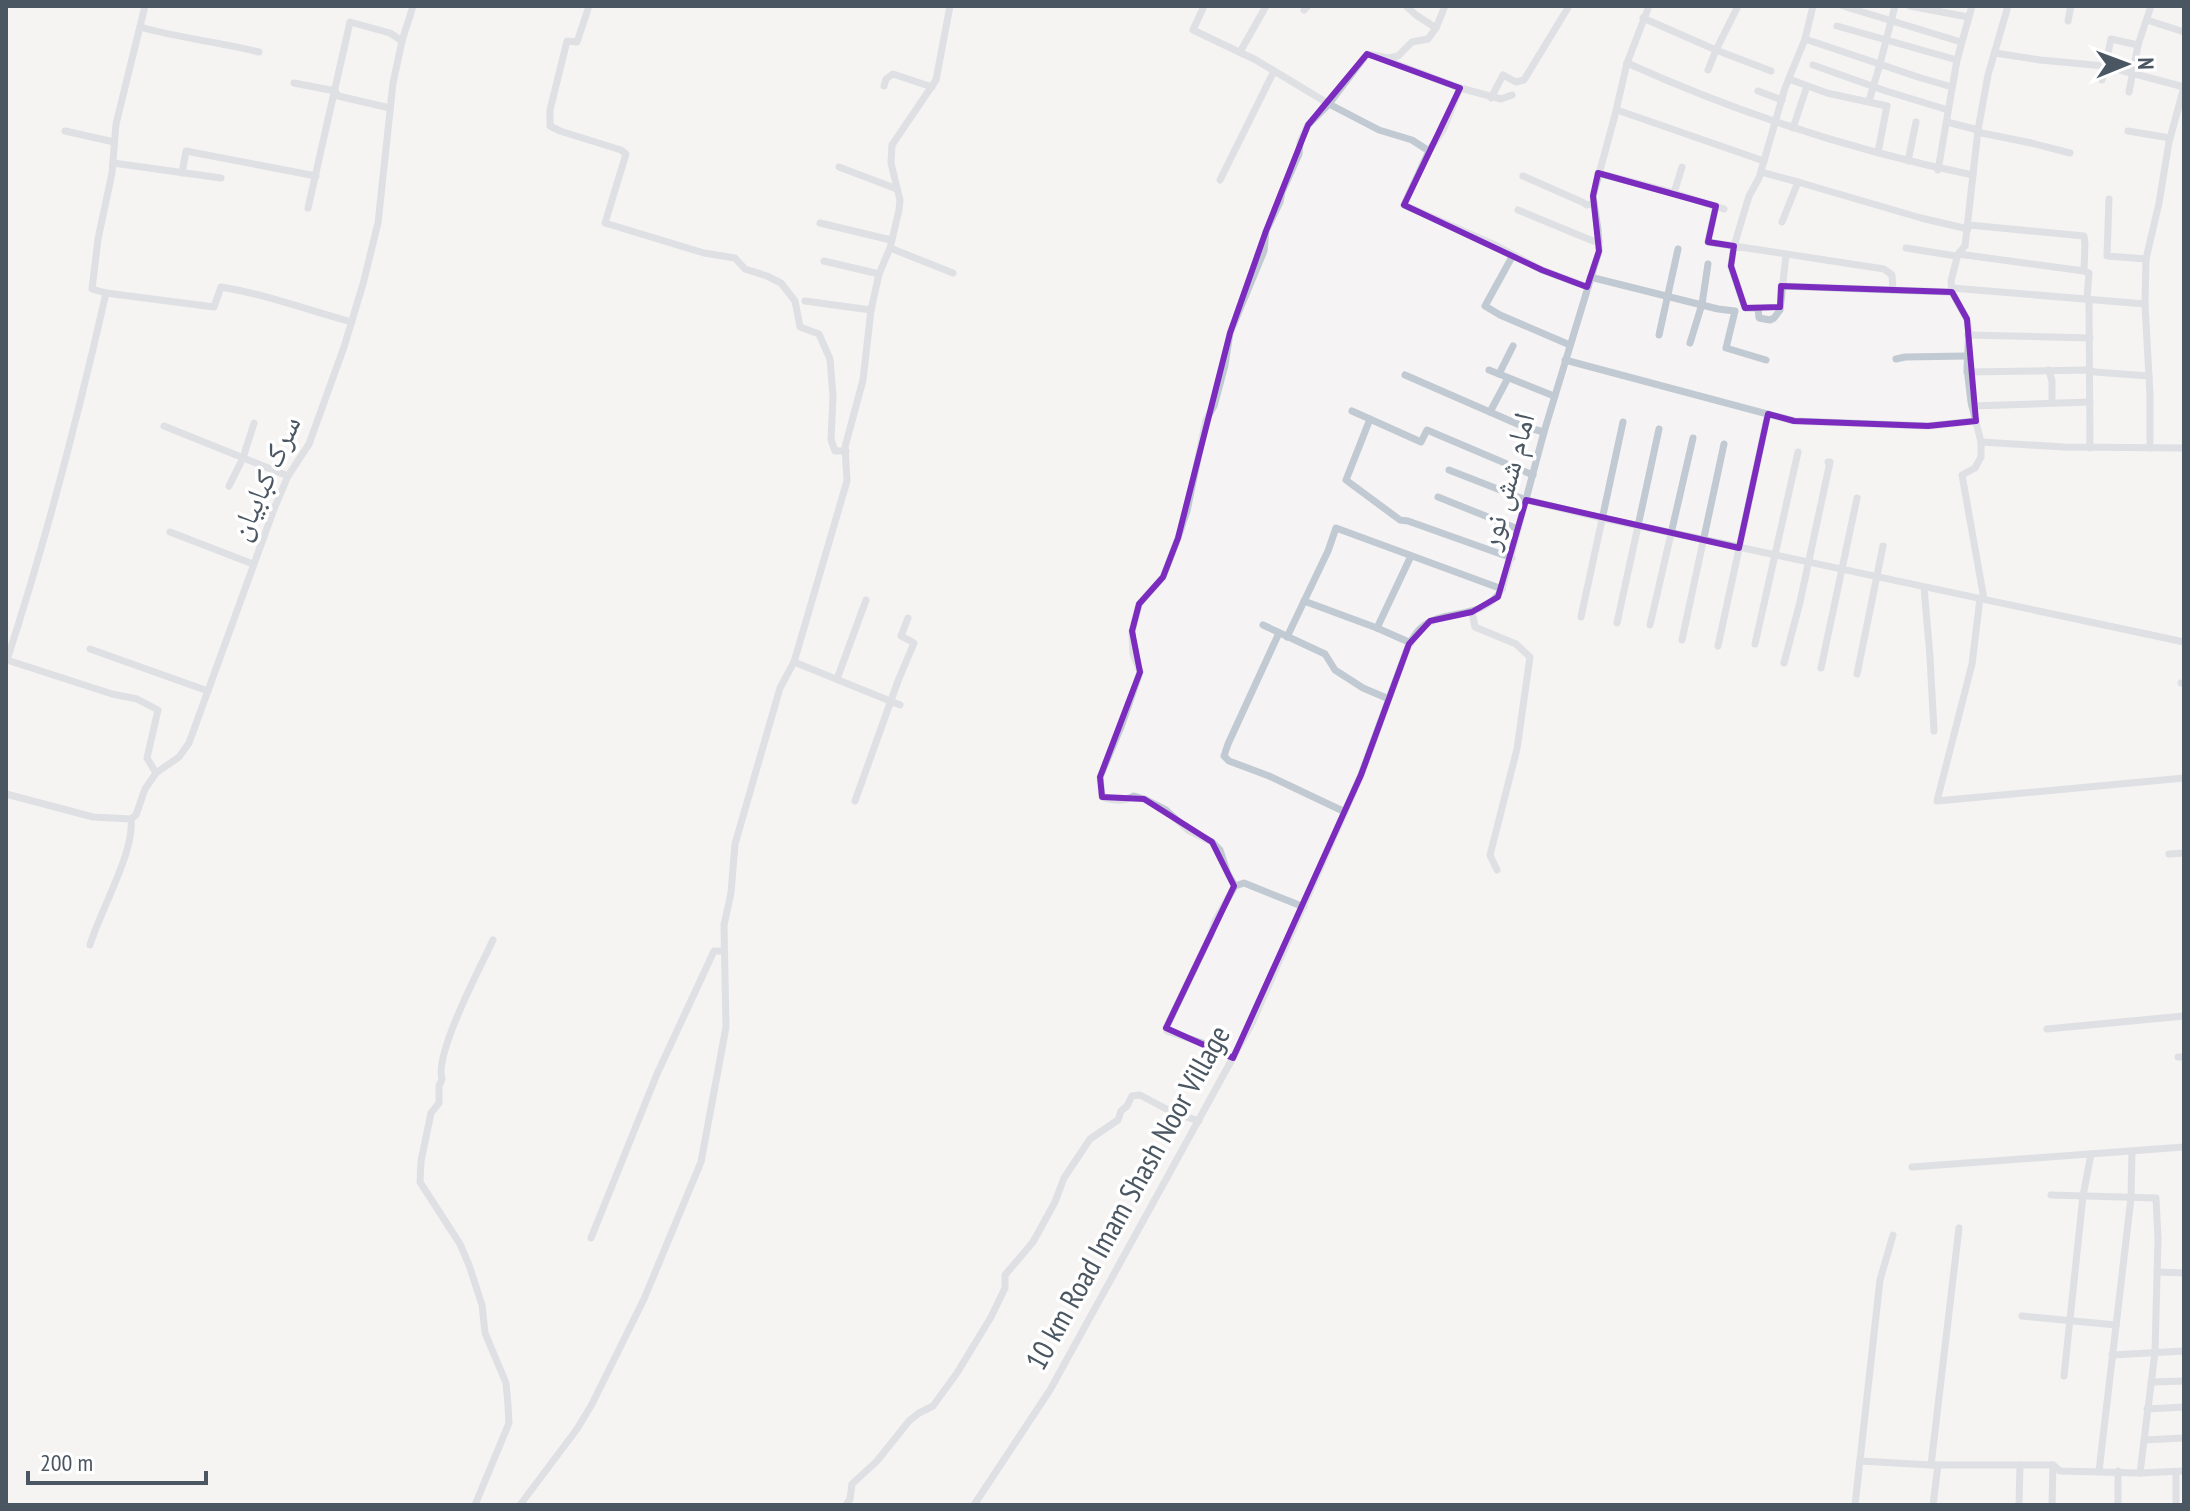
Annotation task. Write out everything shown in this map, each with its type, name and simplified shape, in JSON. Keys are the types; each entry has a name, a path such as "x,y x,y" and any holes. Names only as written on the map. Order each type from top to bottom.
{"street":[{"path":"145,6 116,124 113,163 92,289 214,307 221,287 251,292 352,322"},
{"path":"589,6 577,42 567,41 550,110 550,126 626,154 605,223 704,253 735,258 745,269 781,283 795,301 800,327 819,334 830,359 833,396 831,440 835,451 846,451"},
{"path":"520,1505 592,1404 644,1299 701,1162 726,1027 724,925 731,893 735,844 780,688 794,662 847,481 846,451 863,380 871,310 899,210 900,200 891,163 892,145 936,80 950,6"},
{"path":"1204,6 1193,30 1240,52 1379,130 1412,140 1429,151"},
{"path":"1240,52 1266,6"},
{"path":"1406,6 1436,28"},
{"path":"1235,886 1220,850 1212,842 1188,830 1166,810 1134,796 1125,801 1102,797 1100,777 1140,672 1133,653 1132,631 1139,604 1163,577 1178,538 1187,511 1206,420 1214,406 1225,365 1230,333 1264,251 1266,231 1308,125 1329,104 1367,54 1389,58 1398,56 1412,42 1428,39 1445,6"},
{"path":"1491,98 1503,75 1516,82 1524,80 1569,6"},
{"name":"امام شش نور","path":"1305,906 1418,630 1430,621 1489,605 1502,589 1554,396 1599,251 1593,196 1627,63 1649,6"},
{"path":"1708,70 1738,6"},
{"path":"1786,255 1780,310 1770,320 1759,318 1758,308 1745,308 1731,266 1734,246 1805,39 1813,6"},
{"path":"1843,6 1961,42"},
{"path":"1869,101 1895,6"},
{"path":"1910,6 1968,17"},
{"path":"1938,170 1957,60 1972,6"},
{"path":"2008,6 1988,75 1977,131 1969,227 1951,281 1952,290 1967,319 1967,372 1981,442 1981,457 1975,468 1962,475 1982,598 1972,664 1937,801 2184,778"},
{"path":"2068,21 2071,6"},
{"path":"2129,92 2138,45 2151,6"},
{"name":"سرک کبابیان","path":"90,945 129,846 131,819 136,815 145,789 156,773 185,751 253,564 288,476 309,444 352,322 378,223 390,108 409,7"},
{"path":"1643,18 1771,71"},
{"path":"2147,20 2184,32"},
{"path":"308,208 350,22 390,33 402,41"},
{"path":"1837,26 1957,60"},
{"path":"140,27 259,52"},
{"path":"1805,39 1952,87"},
{"path":"2102,80 2111,39 2138,45"},
{"path":"1995,53 2105,66 2184,87 2170,138 2146,259 2150,448"},
{"path":"1389,58 1394,63 1491,98 1501,99 1512,95"},
{"path":"1627,63 1776,123 1938,170 1973,175"},
{"path":"1813,65 1948,110"},
{"path":"1220,180 1274,71"},
{"path":"884,86 886,79 893,74 932,87"},
{"path":"1789,79 1827,93 1887,106 1878,152"},
{"path":"294,83 335,91 338,96 390,108"},
{"path":"1793,128 1807,86"},
{"path":"1460,88 1444,128 1429,151 1404,205 1495,245 1542,270 1588,287"},
{"path":"1758,91 1782,100"},
{"path":"1617,110 1764,161"},
{"path":"1908,161 1916,122"},
{"path":"1947,122 2070,153"},
{"path":"65,131 114,142"},
{"path":"2128,131 2170,138"},
{"path":"182,173 186,151 316,176"},
{"path":"113,163 221,178"},
{"path":"839,167 897,189"},
{"path":"1674,193 1682,167"},
{"path":"1761,172 1921,218 1969,227 2084,236 2084,271"},
{"path":"1598,173 1720,207 1708,242 1884,269 1892,275 1893,290"},
{"path":"1523,176 1587,205 1594,204"},
{"path":"1782,222 1798,182"},
{"path":"2109,199 2107,256 2146,259"},
{"path":"1518,210 1599,241"},
{"path":"820,223 891,244 953,273"},
{"path":"1906,248 2089,273 2090,448"},
{"path":"1659,335 1678,249"},
{"path":"1513,255 1485,306 1570,345"},
{"path":"824,261 879,274"},
{"path":"1690,343 1702,304 1708,264"},
{"path":"1590,277 1735,311 1726,348 1766,360"},
{"path":"1781,286 1952,290 2145,304"},
{"path":"106,293 57,491 7,660 137,699 158,710 147,758 156,773"},
{"path":"805,301 871,310"},
{"path":"1968,335 2090,338"},
{"path":"1499,374 1513,346"},
{"path":"1896,359 1967,356"},
{"path":"1565,360 1794,421 1928,426 1976,421"},
{"path":"1489,370 1554,396"},
{"path":"2049,370 2052,403"},
{"path":"1967,372 2090,370 2149,376"},
{"path":"1405,375 1544,432"},
{"path":"1490,412 1508,378"},
{"path":"1972,406 2090,402"},
{"path":"1352,411 1421,442 1427,430 1533,475"},
{"path":"1718,646 1768,414"},
{"path":"1370,419 1346,480 1400,520 1512,558"},
{"path":"1581,617 1623,422"},
{"path":"229,486 243,458 254,423"},
{"path":"164,426 288,476"},
{"path":"1617,623 1659,429"},
{"path":"1650,625 1693,438"},
{"path":"1981,442 2090,448 2184,448"},
{"path":"1682,640 1724,444"},
{"path":"1755,644 1798,452"},
{"path":"1784,663 1828,462"},
{"path":"1449,470 1526,500 1602,518 2184,642"},
{"path":"1438,497 1518,529"},
{"path":"1821,668 1857,498"},
{"path":"1287,637 1336,528 1502,589"},
{"path":"170,532 253,564"},
{"path":"1857,674 1883,546"},
{"path":"1377,628 1411,556"},
{"path":"1924,587 1934,731"},
{"path":"837,679 866,600"},
{"path":"1304,601 1411,643"},
{"path":"1472,612 1475,627 1516,644 1530,657 1517,749 1490,855 1497,870"},
{"path":"855,801 896,704 898,681 914,643 901,636 908,618"},
{"path":"1263,625 1325,654 1335,670 1363,688 1389,699"},
{"path":"1277,632 1224,756 1229,761 1345,812"},
{"path":"90,649 208,691"},
{"path":"794,662 896,704"},
{"path":"6,794 93,817 131,819"},
{"path":"2169,854 2184,853"},
{"path":"1233,1058 1166,1028 1215,921 1235,886 1244,883 1305,906"},
{"name":"10 km Road Imam Shash Noor Village","path":"974,1505 1050,1390 1199,1121 1252,1023 1305,906"},
{"path":"475,1505 509,1423 506,1383 485,1333 482,1305 465,1254 420,1182 420,1172 431,1113 439,1103 442,1079 439,1071 445,1050 493,940"},
{"path":"591,1238 657,1074 701,978 714,951 724,951"},
{"path":"2047,1029 2184,1016"},
{"path":"846,1505 852,1484 877,1461 909,1421 933,1406 957,1373 991,1317 1005,1288 1005,1275 1033,1242 1064,1178 1090,1139 1118,1120 1132,1096 1140,1095 1172,1112 1199,1121"},
{"path":"1912,1167 2184,1147"},
{"path":"2099,1471 2131,1198 2132,1151"},
{"path":"2064,1376 2083,1196 2091,1154"},
{"path":"2051,1195 2156,1198 2155,1352 2140,1473"},
{"path":"1933,1505 1959,1228"},
{"path":"1855,1505 1880,1280 1893,1235"},
{"path":"2157,1272 2184,1273"},
{"path":"2022,1316 2116,1325"},
{"path":"2112,1355 2184,1351"},
{"path":"2151,1382 2184,1381"},
{"path":"2147,1409 2184,1407"},
{"path":"2144,1440 2184,1438"},
{"path":"1860,1461 1935,1465 2053,1465 2060,1471 2180,1472 2176,1505"},
{"path":"2019,1505 2020,1465"},
{"path":"2052,1505 2053,1465"},
{"path":"2118,1471 2118,1505"}],"highlighted area":[{"path":"1367,54 1460,88 1404,205 1542,270 1587,287 1599,251 1593,196 1598,173 1716,206 1708,242 1734,246 1731,266 1745,308 1780,307 1781,286 1952,292 1967,319 1976,421 1928,426 1794,421 1768,414 1739,548 1526,500 1498,597 1472,612 1430,621 1409,644 1361,775 1233,1058 1166,1028 1234,886 1212,842 1144,799 1102,797 1100,777 1140,672 1132,631 1139,604 1163,577 1178,538 1230,333 1266,231 1308,125"}]}
